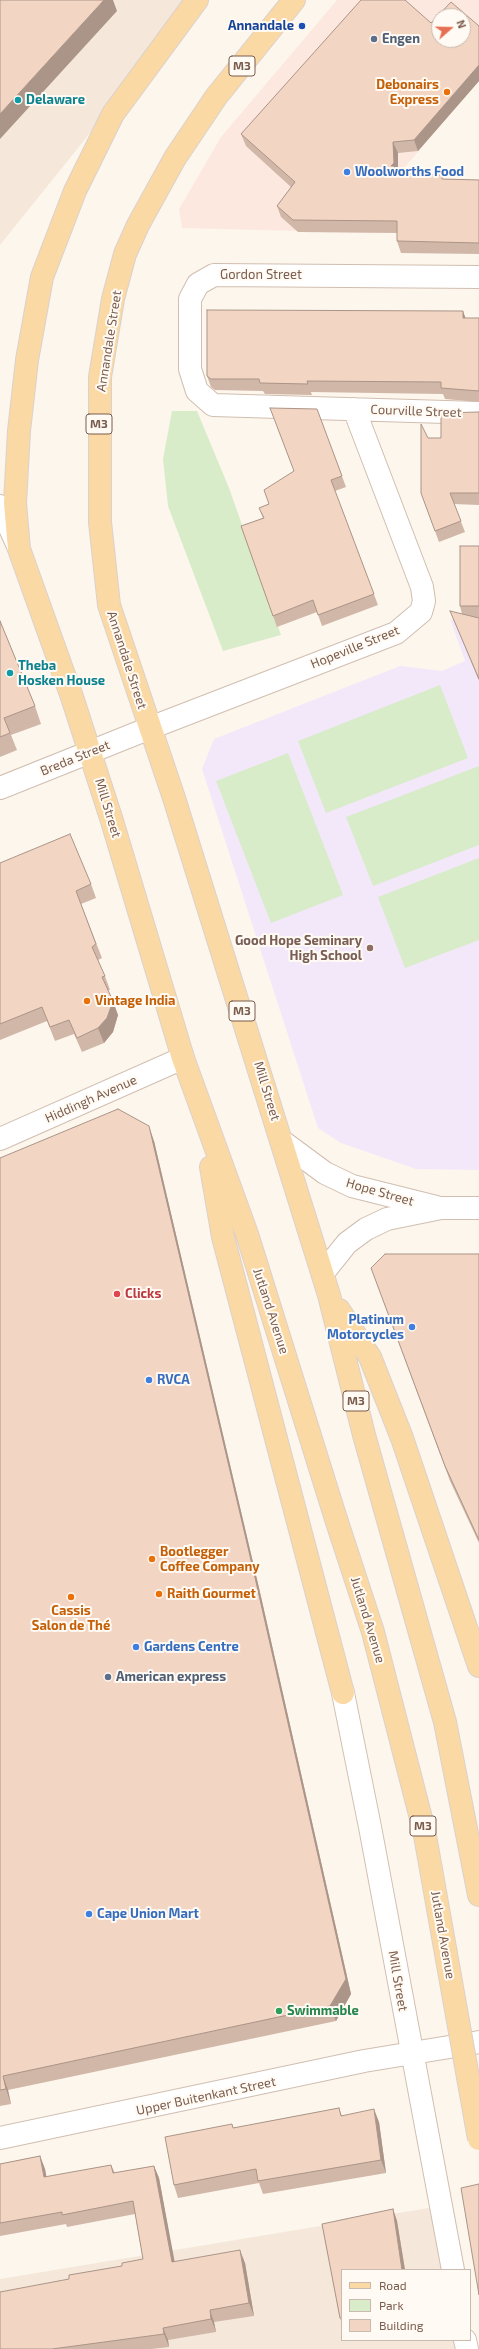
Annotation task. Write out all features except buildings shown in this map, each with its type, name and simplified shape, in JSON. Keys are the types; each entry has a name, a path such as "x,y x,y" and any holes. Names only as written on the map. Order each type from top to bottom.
{"main road":[{"name":"M3","path":"19,549 15,503 19,431 26,360 42,278 75,192 113,114 197,0"},
{"name":"Annandale Street","path":"150,728 109,606 100,522 100,377 113,299 125,254 138,225 175,158 216,97 294,0"},
{"name":"Mill Street","path":"19,549 90,752 182,1058 203,1115"},
{"name":"Mill Street","path":"150,728 174,798 283,1142 329,1295"},
{"name":"Jutland Avenue","path":"203,1115 247,1234 373,1632 424,1830 479,2139"},
{"path":"203,1115 223,1237 342,1693"},
{"name":"M3","path":"329,1295 364,1435 445,1722 479,1895"},
{"path":"329,1295 370,1357 402,1438 479,1666"}],"street":[{"name":"Gordon Street","path":"354,409 213,405 197,392 190,370 190,299 198,284 214,275 479,277"},
{"name":"Hopeville Street","path":"150,728 396,633 421,612 424,601 422,587 354,409"},
{"name":"Courville Street","path":"354,409 479,413"},
{"name":"Mill Street","path":"0,506 19,549"},
{"name":"Breda Street","path":"0,788 150,728"},
{"name":"Hiddingh Avenue","path":"0,1139 182,1058"},
{"name":"Hope Street","path":"283,1142 325,1173 352,1186 441,1208"},
{"name":"Hope Street","path":"323,1273 347,1243 366,1229 387,1219 441,1208 479,1208"},
{"name":"Mill Street","path":"342,1693 370,1826 411,2054 422,2102 453,2269"},
{"name":"Upper Buitenkant Street","path":"0,2138 364,2061 479,2042"}],"shaded area":[{"path":"0,0 197,0 0,245"},
{"path":"337,0 479,0 479,81 393,181 375,233 182,228 179,209 221,137"},
{"name":"Good Hope Seminary High School","path":"450,619 479,626 479,1170 416,1169 341,1143 318,1128 202,769 214,739 400,666 442,671 465,661"},
{"path":"441,2206 453,2269 341,2269 341,2341 465,2341 467,2349 0,2349 0,2279"}],"green space":[{"path":"172,411 197,411 229,488 281,635 223,651 168,506 163,459"},
{"path":"440,685 468,758 326,813 298,741"},
{"path":"288,753 343,895 271,923 216,781"},
{"path":"479,766 479,845 373,886 346,817"},
{"path":"479,858 479,940 405,968 378,897"}],"place":[{"name":"Annandale","path":"302,26"},
{"name":"Engen","path":"374,39"},
{"name":"Debonairs Express","path":"447,92"},
{"name":"Delaware","path":"18,100"},
{"name":"Woolworths Food","path":"347,172"},
{"name":"Theba Hosken House","path":"10,673"},
{"name":"Good Hope Seminary High School","path":"370,948"},
{"name":"Vintage India","path":"87,1001"},
{"name":"Clicks","path":"117,1294"},
{"name":"Platinum Motorcycles","path":"412,1327"},
{"name":"RVCA","path":"149,1380"},
{"name":"Bootlegger Coffee Company","path":"152,1559"},
{"name":"Raith Gourmet","path":"159,1594"},
{"name":"Cassis Salon de Thé","path":"71,1597"},
{"name":"Gardens Centre","path":"136,1647"},
{"name":"American express","path":"108,1677"},
{"name":"Cape Union Mart","path":"89,1914"},
{"name":"Swimmable","path":"279,2011"}]}
